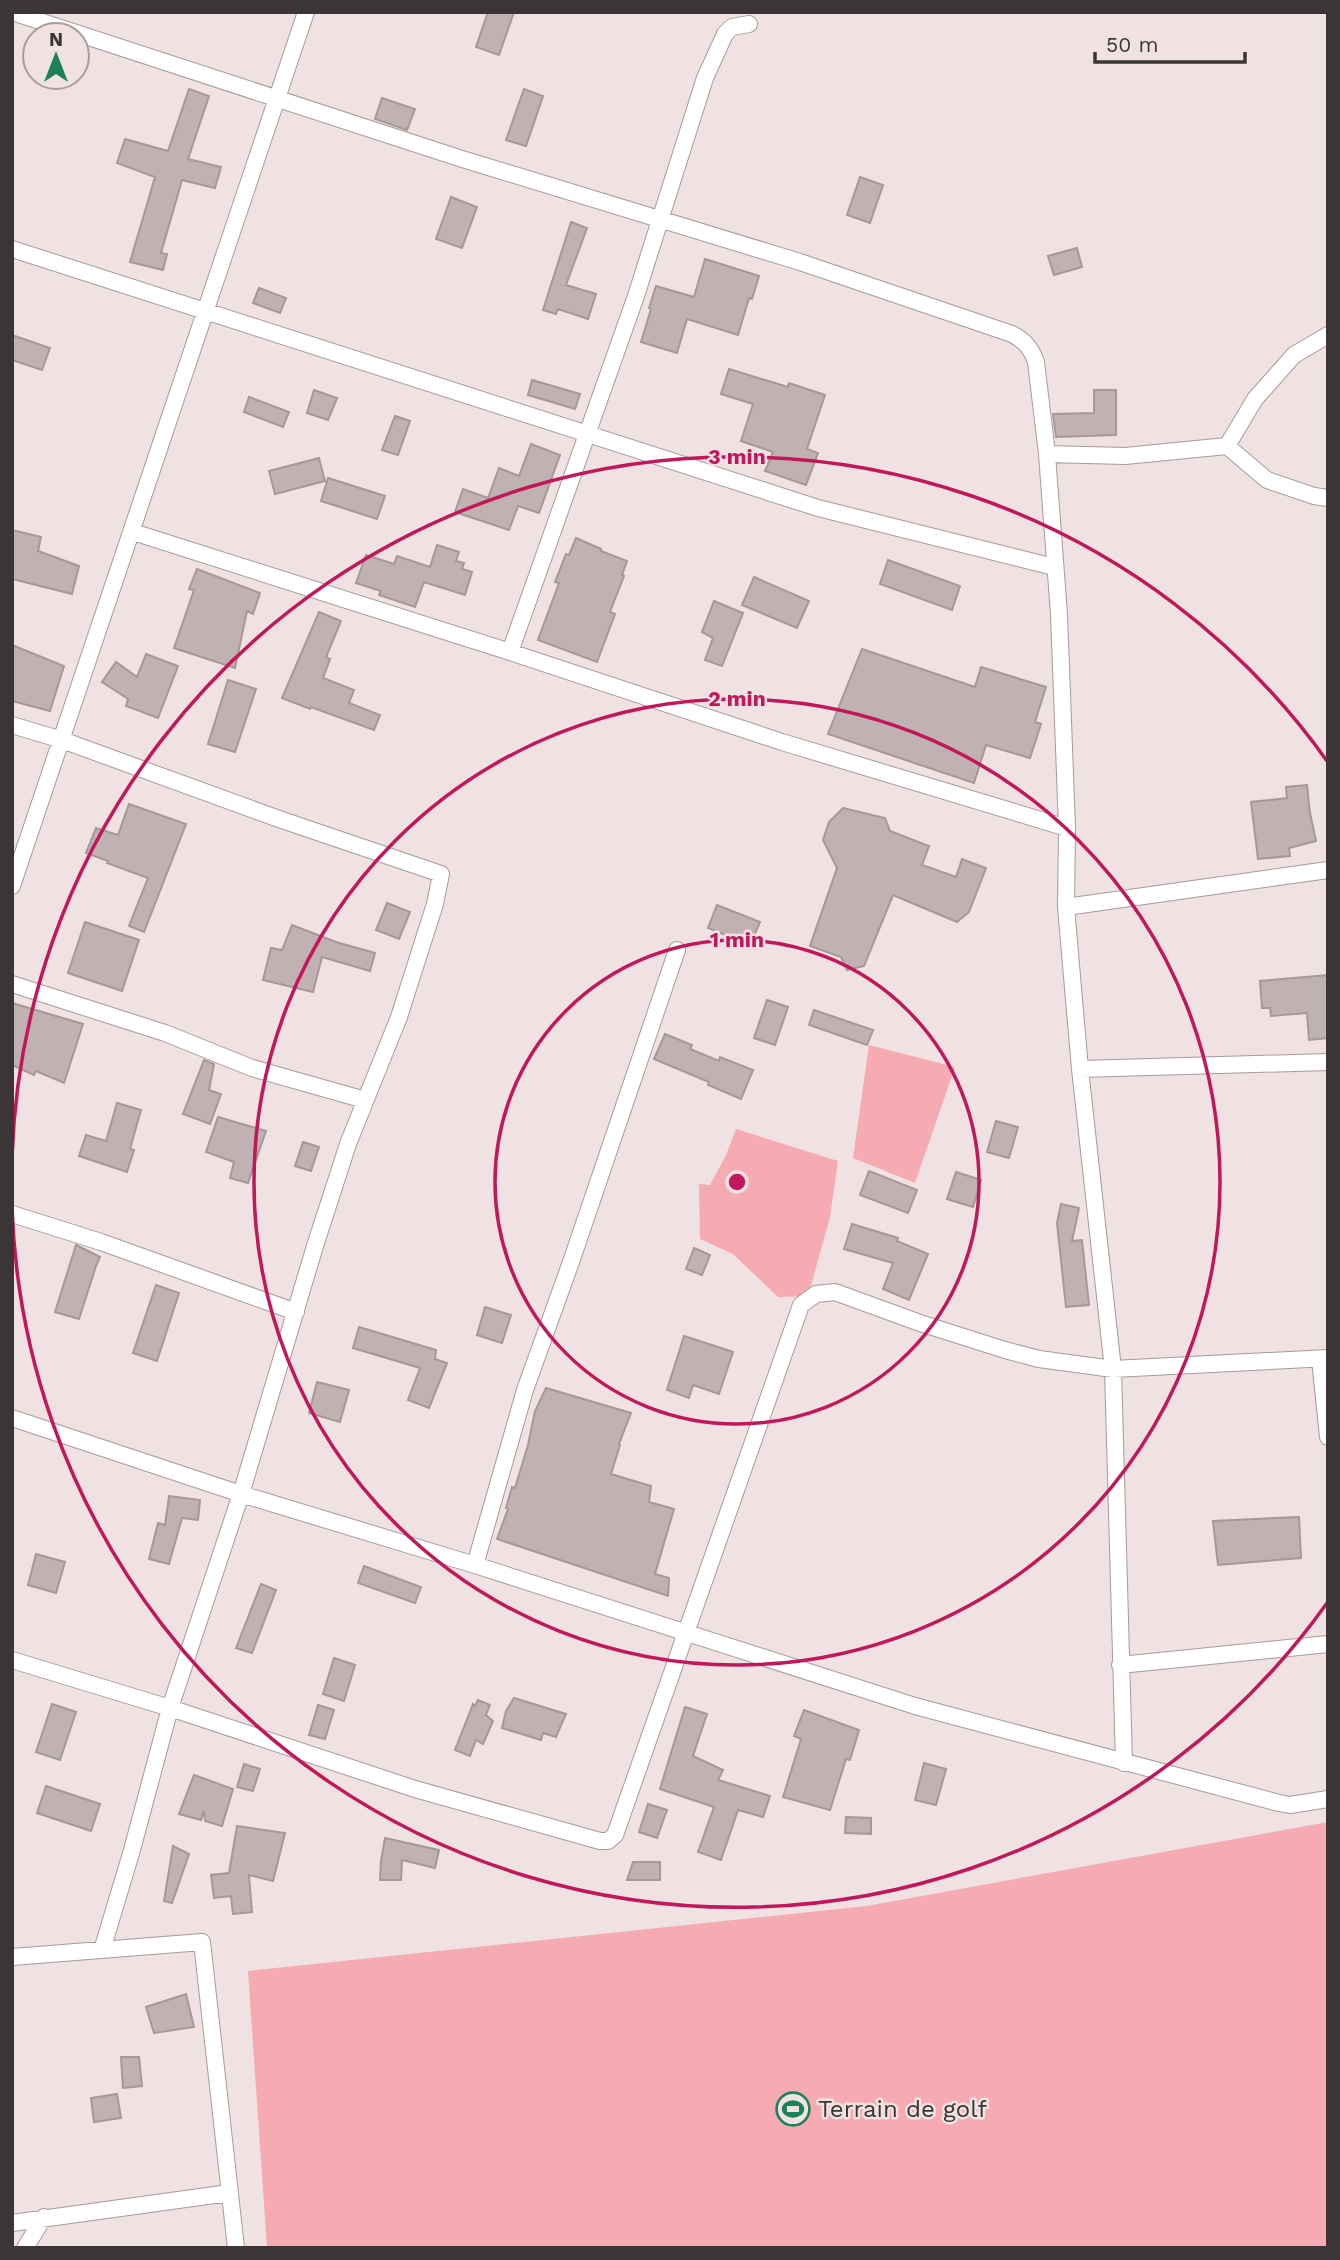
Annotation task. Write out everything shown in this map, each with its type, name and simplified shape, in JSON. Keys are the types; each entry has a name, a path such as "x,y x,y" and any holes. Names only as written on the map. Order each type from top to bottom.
{"street":[{"path":"12,12 459,158 800,262 1012,334 1032,350 1037,362 1047,454 1062,673 1067,828 1066,907 1080,1069 1113,1368 1124,1763"},
{"path":"12,886 306,12"},
{"path":"510,652 661,219 695,105 718,45 725,34 732,27 749,24"},
{"path":"12,248 818,508 1055,567"},
{"path":"1227,446 1255,399 1294,355 1328,335"},
{"path":"1047,454 1125,456 1227,446 1267,480 1328,498"},
{"path":"133,532 782,742 1067,828"},
{"path":"12,725 62,740 441,874 435,904 399,1017 334,1185 241,1494 170,1707 102,1950"},
{"path":"1066,907 1328,870"},
{"path":"475,1564 524,1390 571,1262 677,950"},
{"path":"12,985 165,1033 252,1068 365,1100"},
{"path":"1080,1069 1328,1062"},
{"path":"12,1214 101,1242 296,1312"},
{"path":"12,1660 170,1707 415,1789 525,1821 608,1841 615,1835 801,1306 816,1294 835,1292 920,1324 1039,1359 1113,1368 1324,1359 1328,1437"},
{"path":"12,1418 241,1494 475,1564 915,1706 1279,1803 1290,1805 1328,1799"},
{"path":"1120,1665 1328,1644"},
{"path":"12,1957 202,1942 236,2248"},
{"path":"12,2223 229,2193"},
{"path":"25,2248 44,2217"}],"shaded area":[{"path":"869,1045 955,1067 915,1183 853,1158"},
{"path":"736,1129 838,1161 830,1217 808,1296 778,1297 733,1254 700,1239 699,1184 710,1185"},
{"name":"Terrain de golf","path":"1328,1822 1328,2248 267,2248 248,1971 867,1906"}],"building":[{"path":"488,12 514,12 499,55 476,47"},
{"path":"189,89 209,96 188,159 221,167 215,188 182,180 161,253 167,254 163,270 130,262 155,177 117,163 125,139 168,151"},
{"path":"524,89 543,96 526,146 506,140"},
{"path":"382,98 415,109 407,130 375,119"},
{"path":"860,177 883,185 870,223 847,215"},
{"path":"451,197 477,207 462,248 436,239"},
{"path":"571,222 587,228 566,285 596,294 588,319 558,309 556,314 543,310"},
{"path":"1077,248 1082,267 1054,275 1048,256"},
{"path":"705,259 759,276 738,335 687,319 677,353 641,342 656,286 694,297"},
{"path":"259,288 286,298 280,313 253,303"},
{"path":"12,335 50,348 42,370 12,360"},
{"path":"729,369 788,387 789,383 825,395 807,449 818,453 806,485 765,471 773,452 741,441 753,404 721,394"},
{"path":"532,380 580,394 575,409 528,395"},
{"path":"314,390 337,398 328,420 307,413"},
{"path":"1094,390 1116,390 1116,435 1056,437 1053,414 1094,413"},
{"path":"249,397 289,412 283,427 244,412"},
{"path":"395,416 410,421 398,455 382,450"},
{"path":"531,444 560,455 539,513 518,506 509,530 455,512 463,489 488,498 499,468 519,476"},
{"path":"319,458 325,481 275,494 269,471"},
{"path":"328,478 385,496 377,519 321,501"},
{"path":"12,530 41,537 38,551 79,566 72,594 12,579"},
{"path":"576,538 627,561 610,612 615,614 597,662 538,640 559,583 555,582 566,554 569,555"},
{"path":"437,545 459,552 456,561 464,563 462,569 472,572 465,595 424,582 415,607 379,595 381,591 356,583 366,555 394,564 397,556 430,567"},
{"path":"888,560 960,586 952,610 880,584"},
{"path":"197,569 260,593 253,614 247,611 235,668 174,648 194,590 189,589"},
{"path":"754,577 809,601 797,628 742,605"},
{"path":"714,601 743,613 722,666 705,660 713,638 702,632"},
{"path":"319,612 341,621 326,657 330,659 323,678 354,690 349,703 380,715 374,730 282,698"},
{"path":"12,645 64,666 50,711 12,701"},
{"path":"862,649 975,687 981,667 1046,687 1035,722 1041,724 1030,758 986,745 974,783 828,734"},
{"path":"146,654 178,666 158,718 126,706 128,699 102,682 116,662 137,677"},
{"path":"228,680 256,689 235,752 208,744"},
{"path":"1307,785 1316,841 1289,848 1290,856 1258,859 1251,802 1287,798 1286,787"},
{"path":"129,804 186,824 144,932 129,926 148,878 86,853 96,828 118,835"},
{"path":"843,808 885,818 890,831 929,846 922,865 956,877 962,859 986,868 969,912 957,922 893,895 864,966 847,970 841,957 810,946 837,868 823,840 829,822"},
{"path":"387,903 410,912 399,939 376,930"},
{"path":"717,905 760,922 750,945 708,928"},
{"path":"85,922 139,940 122,991 68,973"},
{"path":"292,925 375,953 370,971 322,957 313,992 263,980 271,948 282,950"},
{"path":"1328,975 1328,1038 1309,1040 1307,1013 1271,1016 1270,1008 1262,1008 1260,981"},
{"path":"767,1000 788,1007 775,1045 754,1038"},
{"path":"12,1003 83,1024 64,1083 36,1071 34,1075 12,1065"},
{"path":"814,1010 873,1030 867,1045 809,1025"},
{"path":"665,1034 692,1045 690,1049 719,1061 720,1057 753,1070 741,1099 654,1059"},
{"path":"204,1060 214,1064 209,1090 221,1094 210,1124 183,1114"},
{"path":"117,1103 141,1110 130,1149 134,1150 127,1172 79,1156 86,1135 106,1141"},
{"path":"218,1117 266,1131 248,1183 230,1178 234,1162 206,1152"},
{"path":"996,1121 1018,1127 1009,1158 987,1152"},
{"path":"303,1142 319,1147 311,1171 295,1166"},
{"path":"869,1171 917,1190 908,1213 860,1195"},
{"path":"956,1172 981,1180 973,1207 947,1199"},
{"path":"1061,1204 1079,1208 1072,1241 1082,1240 1089,1305 1066,1307 1057,1223"},
{"path":"852,1224 898,1238 897,1241 928,1254 909,1300 883,1289 893,1263 844,1249"},
{"path":"76,1245 100,1257 79,1319 55,1312"},
{"path":"694,1248 710,1255 702,1275 686,1269"},
{"path":"156,1285 179,1293 157,1361 133,1353"},
{"path":"485,1307 511,1315 502,1343 477,1335"},
{"path":"359,1327 436,1350 435,1359 447,1363 429,1408 408,1400 420,1368 353,1348"},
{"path":"684,1336 733,1352 719,1394 693,1385 689,1398 667,1390"},
{"path":"317,1382 349,1390 340,1422 309,1413"},
{"path":"546,1388 631,1413 611,1474 651,1486 649,1502 674,1509 655,1574 669,1578 668,1596 497,1539 528,1445 535,1411"},
{"path":"169,1496 200,1500 198,1520 182,1518 169,1564 149,1559 158,1523 165,1525"},
{"path":"1299,1517 1301,1558 1218,1565 1213,1521"},
{"path":"36,1554 65,1562 56,1593 28,1585"},
{"path":"364,1566 421,1587 415,1603 358,1583"},
{"path":"261,1584 276,1590 252,1653 236,1648"},
{"path":"334,1658 355,1665 344,1701 323,1694"},
{"path":"514,1698 566,1714 556,1737 543,1733 541,1740 502,1728 506,1711"},
{"path":"478,1700 490,1705 486,1715 493,1721 483,1744 476,1740 470,1756 455,1750 473,1704 475,1706"},
{"path":"52,1704 76,1712 60,1760 36,1752"},
{"path":"318,1705 334,1710 325,1739 309,1735"},
{"path":"685,1707 707,1714 693,1756 723,1770 718,1780 770,1796 763,1817 738,1810 721,1860 698,1852 714,1807 660,1789"},
{"path":"804,1710 859,1730 850,1760 846,1759 830,1810 783,1797 801,1739 794,1736"},
{"path":"924,1763 946,1769 936,1805 915,1800"},
{"path":"244,1764 260,1769 253,1791 237,1787"},
{"path":"194,1775 233,1789 222,1826 205,1821 204,1811 201,1820 179,1814"},
{"path":"46,1786 100,1804 91,1831 37,1813"},
{"path":"648,1804 667,1810 657,1838 639,1832"},
{"path":"846,1817 871,1818 871,1834 845,1833"},
{"path":"237,1826 285,1833 273,1881 249,1875 252,1912 233,1914 231,1896 214,1898 211,1875 229,1873"},
{"path":"385,1838 439,1850 435,1868 402,1860 401,1880 380,1880"},
{"path":"173,1846 189,1854 172,1903 164,1901"},
{"path":"633,1862 660,1862 660,1880 627,1880"},
{"path":"186,1994 194,2027 154,2033 146,2007"},
{"path":"121,2057 139,2057 142,2086 123,2088"},
{"path":"117,2094 121,2118 94,2122 91,2098"}],"place":[{"name":"Terrain de golf","path":"793,2109"}]}
